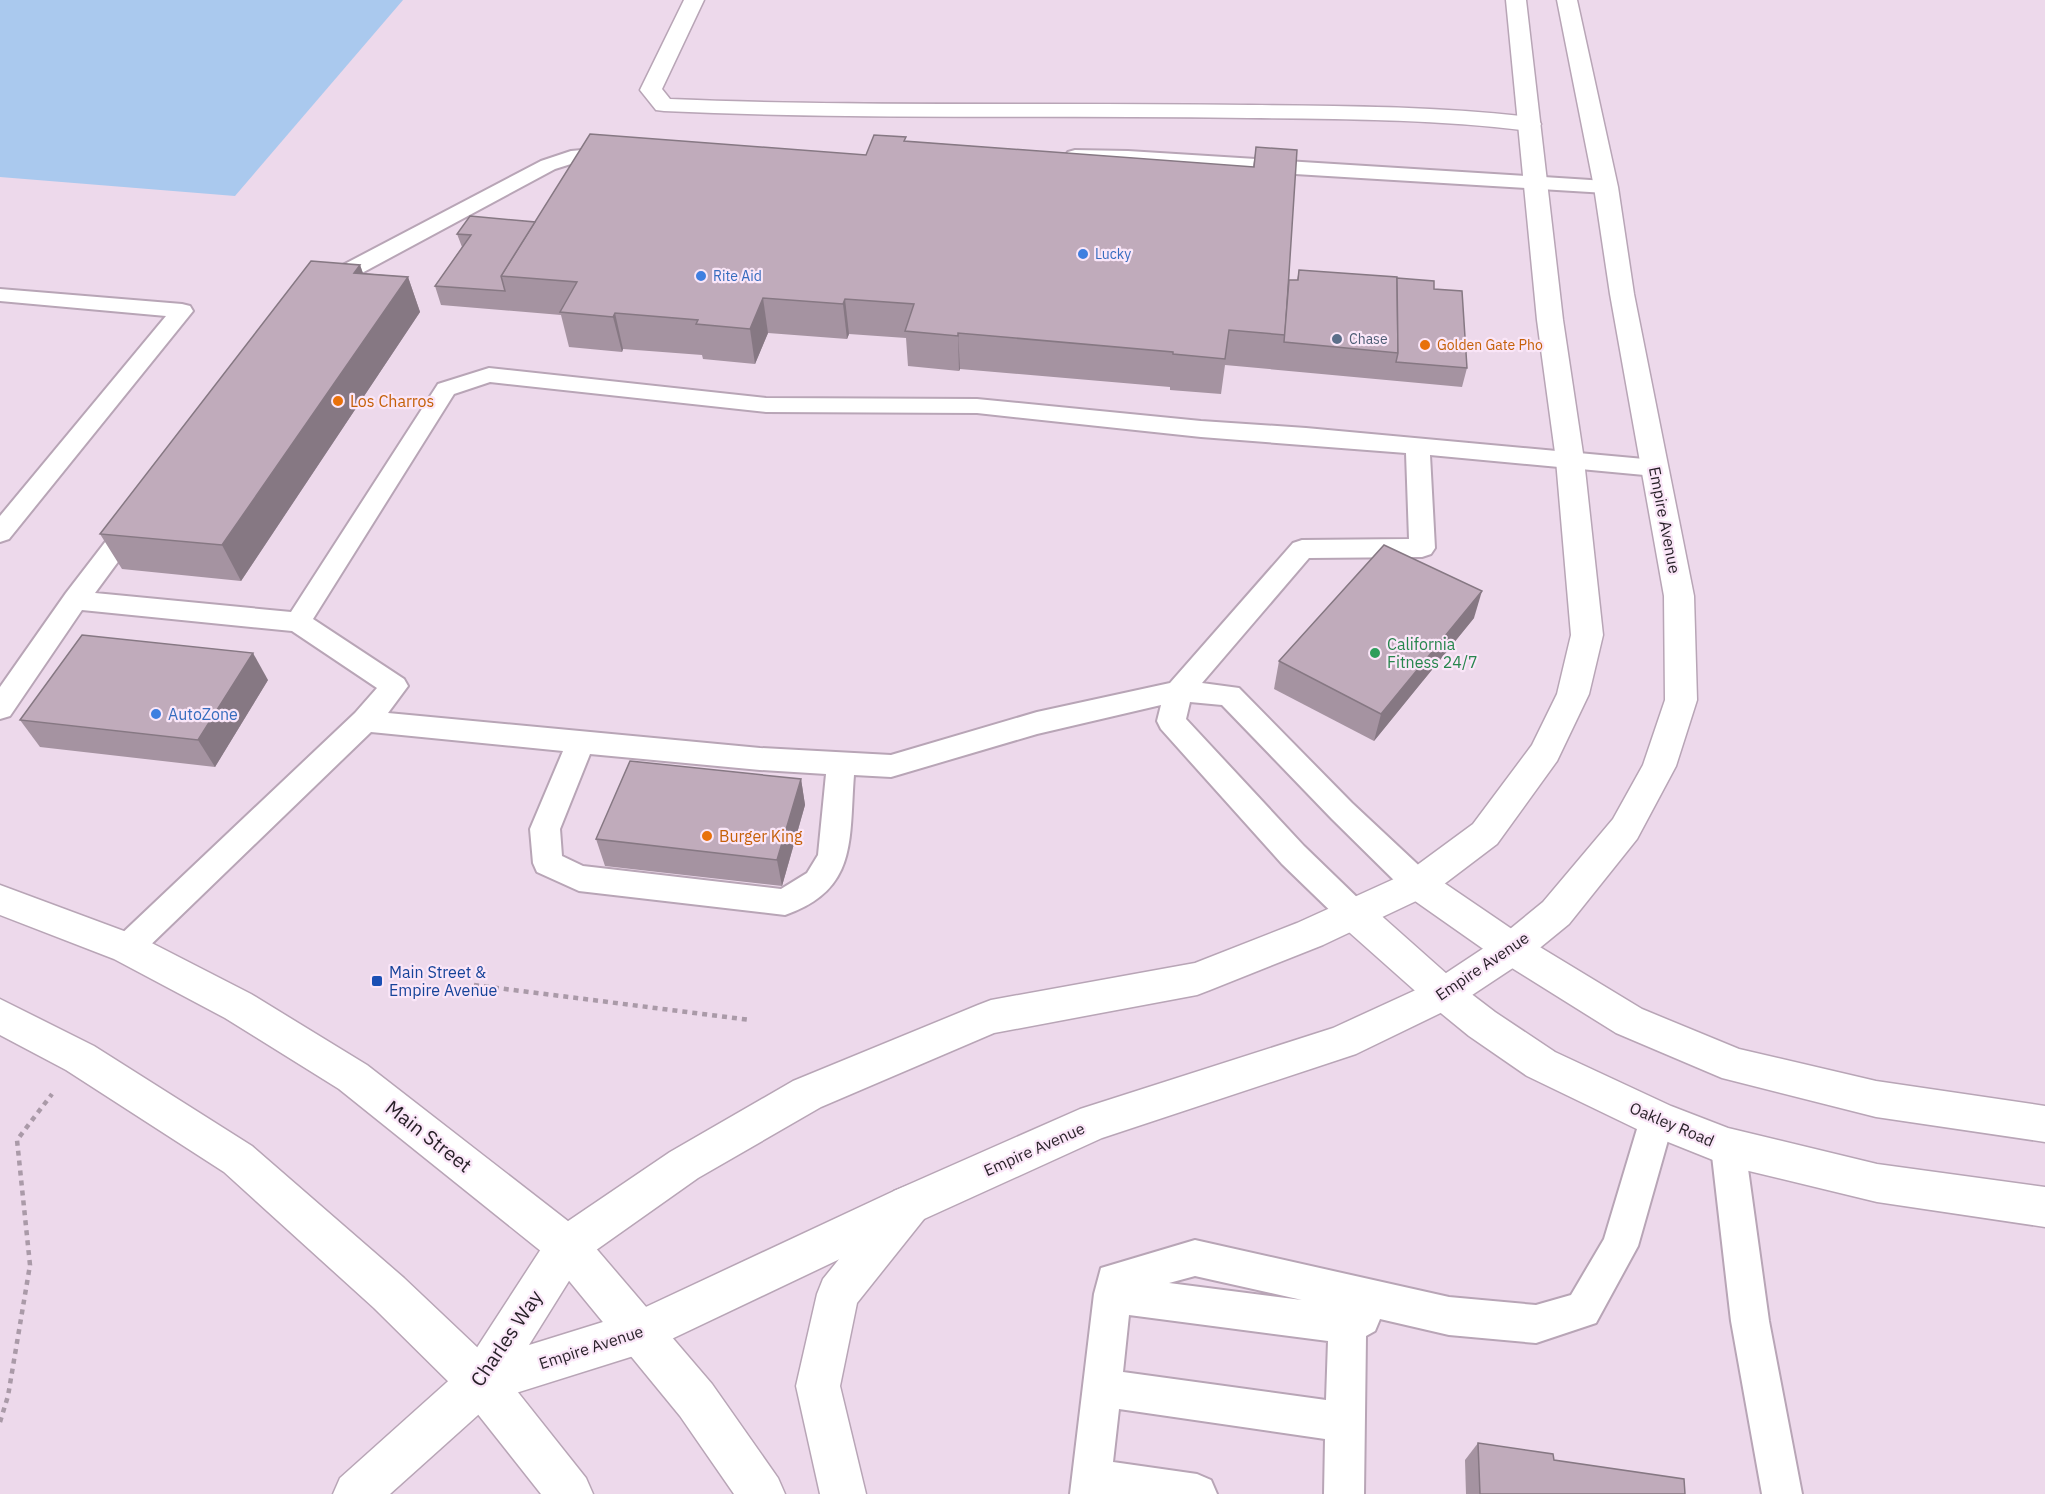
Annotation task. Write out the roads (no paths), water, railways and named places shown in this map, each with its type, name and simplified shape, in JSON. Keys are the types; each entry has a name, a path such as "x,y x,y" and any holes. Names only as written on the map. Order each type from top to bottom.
{"main road":[{"path":"694,0 651,90 664,105 758,110 907,112 1188,110 1444,116 1530,124"},
{"path":"567,1246 684,1165 807,1094 991,1017 1197,979 1310,934 1418,884 1485,834 1545,752 1573,694 1587,635 1570,460 1550,320 1516,0"},
{"path":"1549,0 1550,7 1575,40"},
{"name":"Empire Avenue","path":"481,1382 640,1332 1094,1122 1342,1042 1444,994 1512,949 1556,913 1625,829 1659,766 1681,700 1679,596 1622,294 1606,187 1567,0"},
{"path":"1418,884 1512,949 1629,1021 1736,1066 1876,1099 2045,1124"},
{"name":"Main Street","path":"0,900 127,948 238,1006 353,1077 567,1246 696,1400 762,1494"},
{"name":"Oakley Road","path":"1354,914 1444,994 1482,1024 1541,1064 1657,1119 1728,1147 1877,1183 2045,1207"},
{"path":"0,1016 80,1058 238,1158 370,1275 481,1382 570,1494"},
{"path":"843,1494 818,1386 838,1294 909,1206"},
{"name":"Charles Way","path":"356,1494 481,1382 567,1246"}],"lane":[{"path":"305,294 548,165 571,157 599,153 635,153"},
{"path":"1057,156 1128,157 1606,187"},
{"path":"0,295 182,311 0,533"},
{"path":"298,622 446,389 489,375 766,405 977,406 1201,429 1655,468"},
{"path":"1354,914 1293,855 1171,721 1179,691 1302,549 1422,548 1418,446"},
{"path":"0,709 75,600 147,504"},
{"path":"75,600 298,622 394,686 365,721 127,948"},
{"path":"365,721 760,759 891,766 1037,723 1179,691 1229,695 1342,811 1418,884"},
{"path":"581,741 545,829 548,864 579,878 785,902 818,882 833,856 841,763"},
{"path":"1197,1494 1091,1486 1114,1281 1195,1258 1394,1302 1449,1317 1536,1324 1584,1310 1620,1246 1657,1119"},
{"path":"1728,1147 1750,1321 1782,1494"},
{"path":"1112,1294 1347,1325 1394,1302"},
{"path":"1344,1494 1347,1325"},
{"path":"1102,1388 1345,1422"}],"water":[{"path":"0,0 403,0 235,196 0,177"}],"place":[{"name":"Lucky","path":"1083,254"},
{"name":"Rite Aid","path":"701,276"},
{"name":"Chase","path":"1337,339"},
{"name":"Golden Gate Pho","path":"1425,345"},
{"name":"Los Charros","path":"338,401"},
{"name":"California Fitness 24/7","path":"1375,653"},
{"name":"AutoZone","path":"156,714"},
{"name":"Burger King","path":"707,836"},
{"name":"Main Street & Empire Avenue","path":"377,981"}]}
